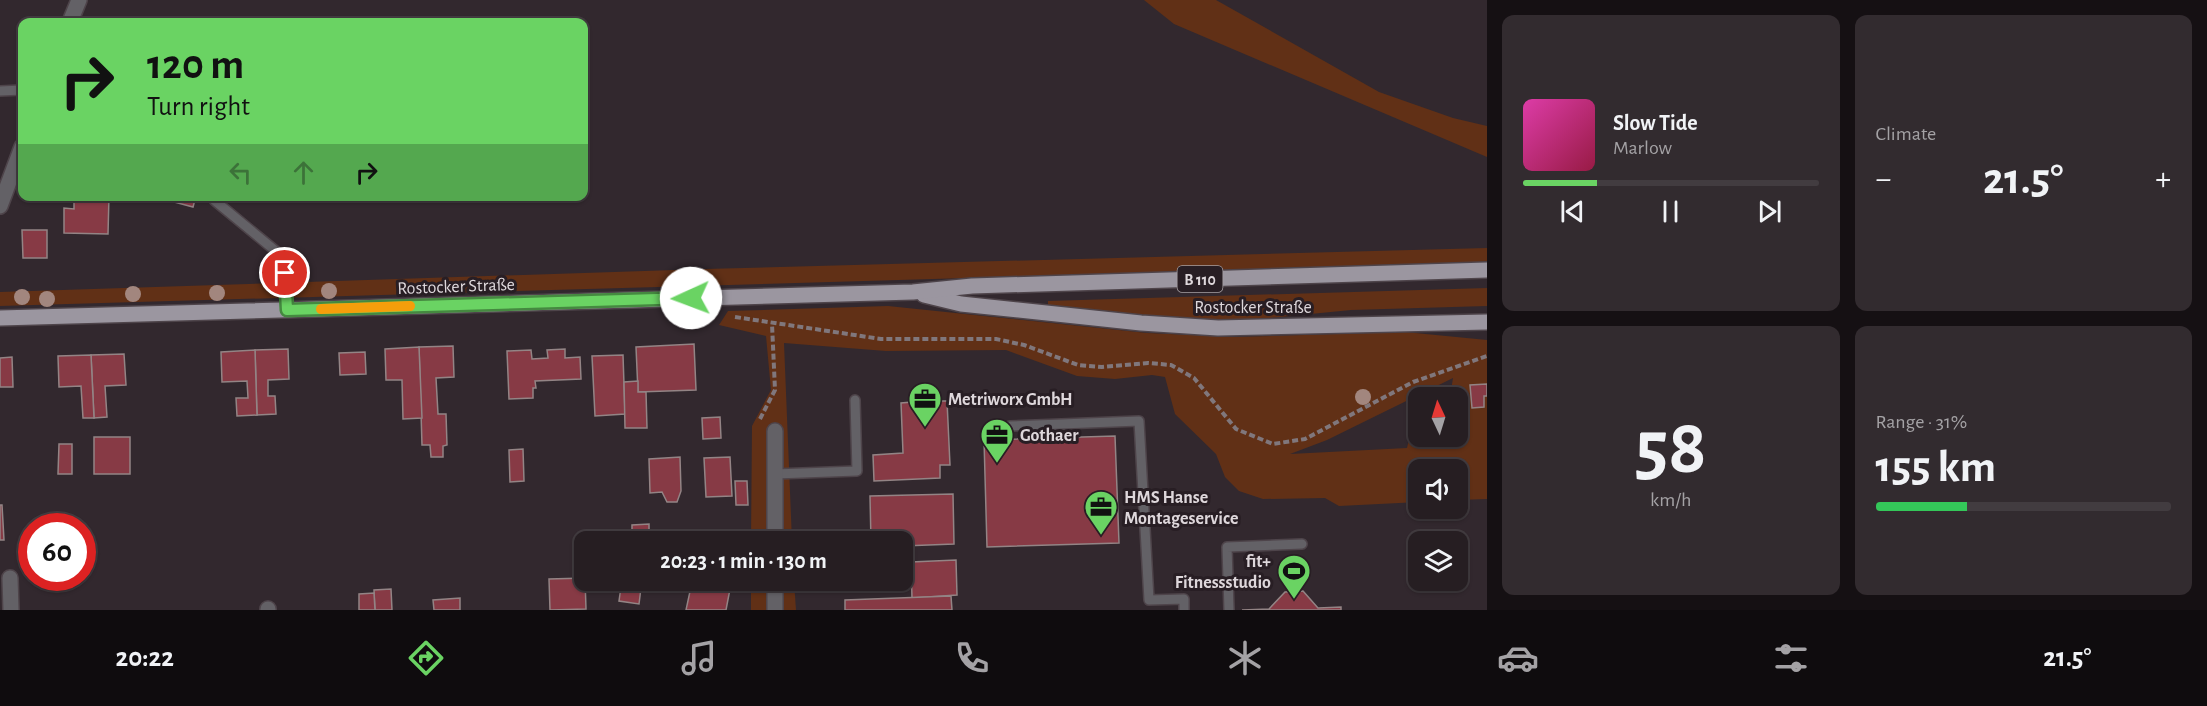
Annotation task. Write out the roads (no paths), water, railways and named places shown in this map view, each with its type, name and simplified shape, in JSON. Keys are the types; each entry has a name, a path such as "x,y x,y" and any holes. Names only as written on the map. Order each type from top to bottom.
{"main road":[{"name":"Rostocker Straße","path":"0,318 913,292 972,286 1487,270"},
{"name":"Rostocker Straße","path":"913,292 961,304 1141,323 1218,328 1487,322"}],"street":[{"path":"72,18 79,0"},
{"path":"0,206 18,158"},
{"path":"775,431 775,531"},
{"path":"10,578 11,610"},
{"path":"775,591 775,610"}],"lane":[{"path":"0,91 18,90"},
{"path":"215,201 284,257 287,310"},
{"path":"775,474 857,471 855,400"},
{"path":"1010,426 1139,421 1149,600 1184,599 1184,610"},
{"path":"1229,610 1227,547 1302,544"}],"place":[{"name":"Metriworx GmbH","path":"925,428"},
{"name":"Gothaer","path":"997,464"},
{"name":"HMS Hanse Montageservice","path":"1101,536"},
{"name":"fit+ Fitnessstudio","path":"1294,600"}]}
